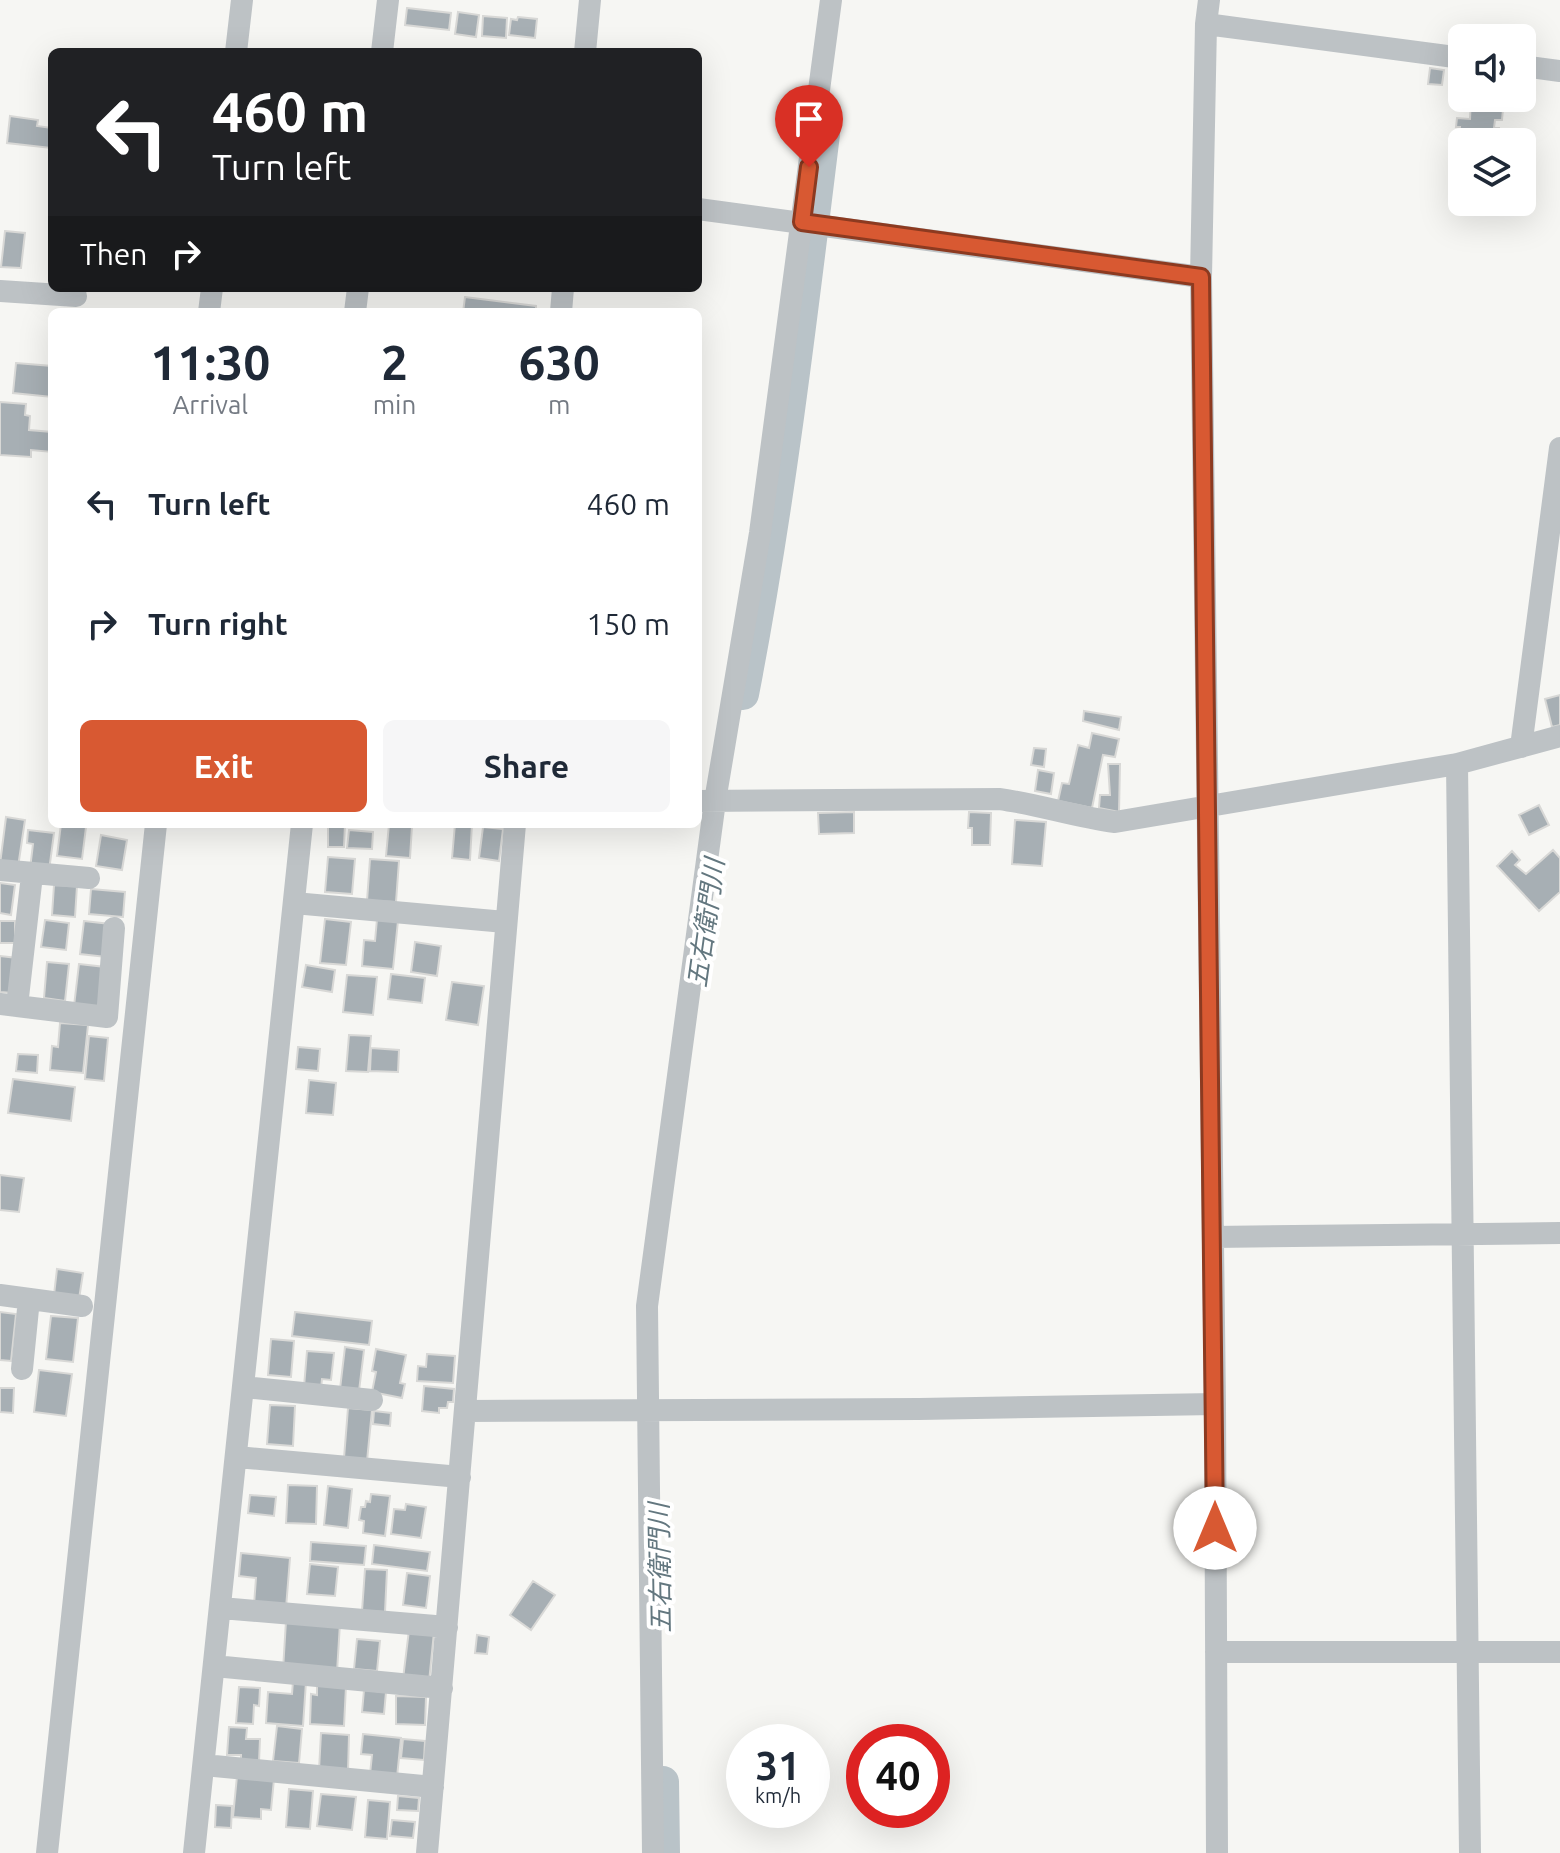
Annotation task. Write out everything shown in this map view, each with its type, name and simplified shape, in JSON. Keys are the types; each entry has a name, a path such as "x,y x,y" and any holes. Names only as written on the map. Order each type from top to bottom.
{"street":[{"path":"236,48 242,0"},
{"path":"382,48 388,0"},
{"path":"585,48 590,0"},
{"path":"653,1853 647,1306 706,801 760,533 831,0"},
{"path":"1209,0 1201,277 1215,1404 1217,1853"},
{"path":"1206,24 1448,56"},
{"path":"1536,68 1560,71"},
{"path":"702,210 1201,277"},
{"path":"0,291 76,296"},
{"path":"1521,747 1560,448"},
{"path":"706,801 999,799 1033,803 1081,818 1115,822 1457,764 1560,736"},
{"path":"1457,764 1470,1853"},
{"path":"47,1853 156,828"},
{"path":"194,1853 302,828"},
{"path":"427,1853 515,828"},
{"path":"0,870 89,878"},
{"path":"32,875 9,1005 107,1017 114,928"},
{"path":"294,903 505,922"},
{"path":"1213,1237 1560,1233"},
{"path":"0,1295 82,1306"},
{"path":"22,1369 29,1299"},
{"path":"244,1387 372,1400"},
{"path":"466,1411 1215,1404"},
{"path":"237,1457 460,1477"},
{"path":"221,1608 447,1627"},
{"path":"1216,1652 1560,1652"},
{"path":"214,1666 442,1688"},
{"path":"204,1765 433,1787"}],"building":[{"path":"407,8 451,13 449,30 405,25"},
{"path":"458,12 479,15 476,37 455,34"},
{"path":"483,16 507,18 506,38 482,36"},
{"path":"518,17 537,19 535,38 509,35 511,19 517,20"},
{"path":"1430,68 1444,70 1442,85 1428,84"},
{"path":"1470,112 1503,112 1502,120 1495,120 1494,128 1456,127 1457,118 1470,119"},
{"path":"10,116 38,120 37,126 48,127 48,148 7,143"},
{"path":"5,231 25,233 21,268 1,267"},
{"path":"465,297 536,306 536,308 464,308"},
{"path":"16,363 48,366 48,397 13,393"},
{"path":"0,402 26,404 25,415 30,416 29,430 48,432 48,452 31,450 31,457 0,455"},
{"path":"1560,695 1560,725 1552,727 1545,699"},
{"path":"1084,711 1121,717 1119,730 1083,721"},
{"path":"1092,733 1119,739 1115,757 1103,755 1092,808 1058,801 1062,783 1069,784 1078,745 1089,748"},
{"path":"1034,748 1046,749 1044,767 1031,765"},
{"path":"1108,764 1120,764 1119,812 1099,808 1100,795 1110,795"},
{"path":"1038,770 1054,773 1051,794 1035,791"},
{"path":"1539,805 1549,825 1529,835 1519,815"},
{"path":"854,812 854,833 819,834 818,813"},
{"path":"969,812 991,813 990,845 972,845 972,828 968,828"},
{"path":"6,817 25,820 18,867 0,864"},
{"path":"1015,820 1046,822 1042,866 1012,864"},
{"path":"60,828 86,828 82,859 57,856"},
{"path":"328,828 345,828 344,847 328,847"},
{"path":"389,828 412,828 410,858 386,856"},
{"path":"455,828 472,828 470,860 452,858"},
{"path":"483,828 503,829 499,861 479,858"},
{"path":"28,830 54,833 49,871 30,869 33,844 27,843"},
{"path":"349,830 373,832 372,849 347,848"},
{"path":"101,835 127,840 122,870 96,866"},
{"path":"1553,850 1560,858 1560,892 1539,911 1497,866 1512,851 1520,860 1515,865 1526,874"},
{"path":"328,857 355,859 352,894 325,892"},
{"path":"370,859 399,861 396,902 367,901"},
{"path":"0,883 15,885 11,915 0,913"},
{"path":"54,885 77,886 75,917 52,915"},
{"path":"91,889 125,892 123,917 89,914"},
{"path":"325,919 351,922 346,965 320,963"},
{"path":"377,919 398,921 393,969 362,966 364,940 375,941"},
{"path":"45,920 69,923 66,950 41,947"},
{"path":"0,921 15,921 15,943 0,943"},
{"path":"84,921 110,924 106,957 80,954"},
{"path":"415,942 441,946 437,976 411,972"},
{"path":"0,956 17,958 13,993 0,992"},
{"path":"47,962 69,964 65,1001 44,998"},
{"path":"79,964 105,967 100,1009 74,1006"},
{"path":"306,965 335,970 332,992 302,987"},
{"path":"391,974 425,978 422,1003 388,999"},
{"path":"347,975 377,977 373,1015 343,1012"},
{"path":"452,982 484,986 478,1025 446,1020"},
{"path":"60,1023 88,1025 83,1073 50,1070 52,1046 58,1047"},
{"path":"349,1035 371,1036 368,1072 346,1071"},
{"path":"89,1036 108,1038 104,1081 85,1079"},
{"path":"298,1047 320,1049 318,1071 296,1069"},
{"path":"371,1048 399,1050 398,1072 370,1071"},
{"path":"18,1054 38,1055 37,1073 16,1071"},
{"path":"13,1079 75,1087 71,1121 8,1113"},
{"path":"309,1080 336,1083 333,1115 306,1113"},
{"path":"0,1175 24,1178 19,1212 0,1210"},
{"path":"57,1269 83,1273 79,1299 54,1295"},
{"path":"0,1312 16,1314 11,1361 0,1360"},
{"path":"295,1312 372,1321 369,1345 292,1336"},
{"path":"51,1316 78,1318 73,1362 46,1359"},
{"path":"271,1339 294,1341 291,1377 268,1375"},
{"path":"345,1347 364,1350 359,1391 340,1389"},
{"path":"376,1349 406,1355 400,1383 405,1384 402,1398 372,1392"},
{"path":"307,1351 334,1353 331,1380 322,1379 321,1389 304,1387"},
{"path":"427,1354 455,1356 453,1383 417,1381 418,1366 426,1367"},
{"path":"39,1370 72,1374 66,1416 34,1412"},
{"path":"424,1386 454,1389 453,1402 448,1402 447,1408 439,1408 439,1413 422,1411"},
{"path":"0,1388 14,1388 13,1413 0,1412"},
{"path":"270,1405 295,1406 293,1446 267,1444"},
{"path":"348,1408 372,1410 367,1461 344,1458"},
{"path":"374,1411 391,1413 390,1426 373,1424"},
{"path":"288,1485 317,1486 316,1524 286,1523"},
{"path":"328,1486 352,1489 348,1528 324,1525"},
{"path":"371,1494 390,1496 385,1536 363,1533 364,1521 359,1520 361,1507 365,1507 366,1501 370,1502"},
{"path":"250,1495 276,1497 274,1516 248,1513"},
{"path":"406,1504 426,1507 421,1538 391,1534 394,1509 405,1510"},
{"path":"311,1542 366,1546 364,1565 310,1561"},
{"path":"374,1545 430,1552 427,1571 372,1564"},
{"path":"241,1553 290,1558 286,1608 254,1605 256,1578 239,1576"},
{"path":"310,1564 338,1567 335,1596 307,1594"},
{"path":"365,1569 387,1570 385,1612 362,1611"},
{"path":"407,1573 430,1576 426,1608 403,1605"},
{"path":"533,1581 555,1595 531,1630 510,1615"},
{"path":"286,1621 340,1623 337,1672 283,1670"},
{"path":"409,1630 434,1632 429,1682 403,1679"},
{"path":"477,1635 489,1637 487,1654 475,1653"},
{"path":"357,1639 380,1641 377,1671 354,1669"},
{"path":"293,1681 306,1682 303,1726 266,1723 268,1692 292,1694"},
{"path":"317,1684 346,1686 344,1726 310,1724 311,1694 317,1695"},
{"path":"239,1687 260,1688 259,1706 254,1705 253,1724 236,1723"},
{"path":"364,1690 386,1692 384,1714 362,1712"},
{"path":"396,1696 426,1697 425,1725 396,1724"},
{"path":"277,1726 302,1729 299,1763 273,1761"},
{"path":"229,1727 247,1728 246,1739 260,1739 259,1762 241,1761 241,1755 227,1755"},
{"path":"321,1733 349,1735 348,1771 319,1770"},
{"path":"363,1734 401,1738 397,1777 370,1774 372,1755 361,1754"},
{"path":"403,1739 425,1741 424,1760 401,1758"},
{"path":"237,1776 274,1779 271,1810 261,1809 261,1819 233,1817"},
{"path":"289,1789 313,1791 310,1829 286,1827"},
{"path":"321,1794 356,1797 352,1830 317,1826"},
{"path":"398,1796 419,1798 418,1811 397,1810"},
{"path":"368,1800 390,1802 387,1839 365,1837"},
{"path":"216,1805 232,1806 231,1828 215,1827"},
{"path":"392,1820 415,1822 413,1838 390,1836"}],"waterway":[{"name":"五右衛門川","path":"743,694 778,484 824,134"},
{"name":"五右衛門川","path":"663,1782 664,1853"}],"route":[{"path":"809,167 802,222 1201,277 1215,1528"}]}
